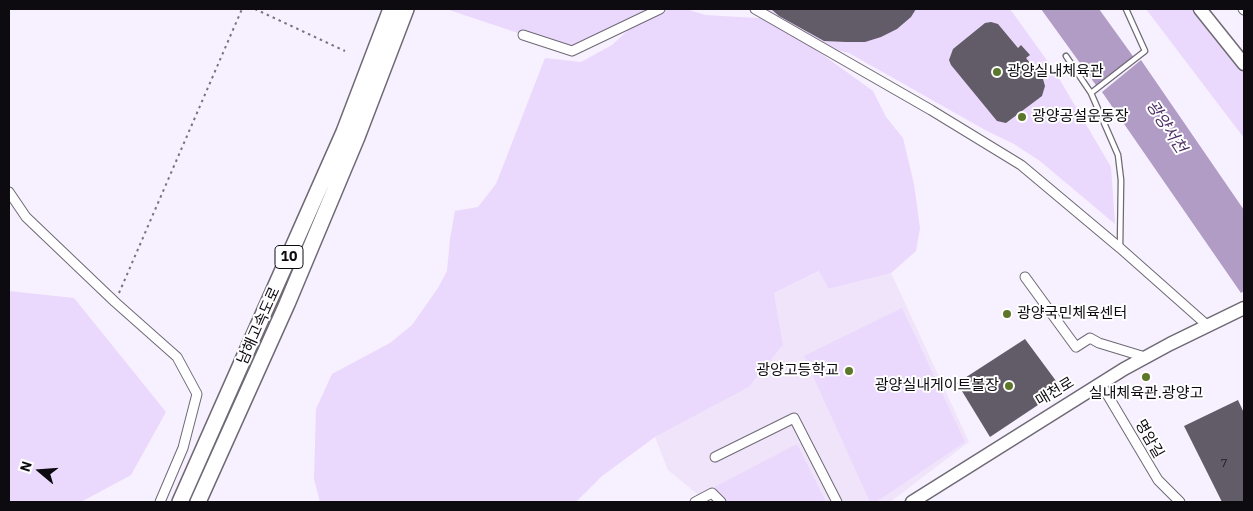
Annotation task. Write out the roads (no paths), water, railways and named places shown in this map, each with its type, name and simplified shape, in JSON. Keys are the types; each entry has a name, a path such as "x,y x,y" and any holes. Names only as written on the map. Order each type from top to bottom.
{"highway":[{"name":"남해고속도로","path":"180,502 344,132 391,9"},
{"name":"남해고속도로","path":"198,502 287,304 358,138 406,9"}],"main road":[{"path":"1200,9 1244,64"},
{"name":"매천로","path":"912,502 1145,357 1244,308"}],"street":[{"path":"523,35 572,51 660,9"},
{"path":"755,9 1010,157 1120,248 1208,326"},
{"path":"763,9 773,19"},
{"path":"9,192 26,217 115,302 177,357 197,394 184,448 160,502"},
{"path":"1025,277 1076,347 1090,338 1145,357"},
{"name":"명암길","path":"1101,384 1158,480 1180,502"},
{"path":"715,457 794,418 837,502"},
{"path":"695,502 712,493 721,502"}],"lane":[{"path":"1092,93 1145,51 1126,9"},
{"path":"1066,56 1092,93 1118,155 1121,180 1120,248"}],"water":[{"path":"1041,9 1099,9 1135,59 1098,88"},
{"name":"광양서천","path":"1141,60 1244,210 1244,291 1241,293 1102,92"}],"place":[{"name":"광양실내체육관","path":"997,72"},
{"name":"광양공설운동장","path":"1022,117"},
{"name":"광양국민체육센터","path":"1007,314"},
{"name":"광양고등학교","path":"849,371"},
{"name":"실내체육관.광양고","path":"1146,377"},
{"name":"광양실내게이트볼장","path":"1009,386"}]}
